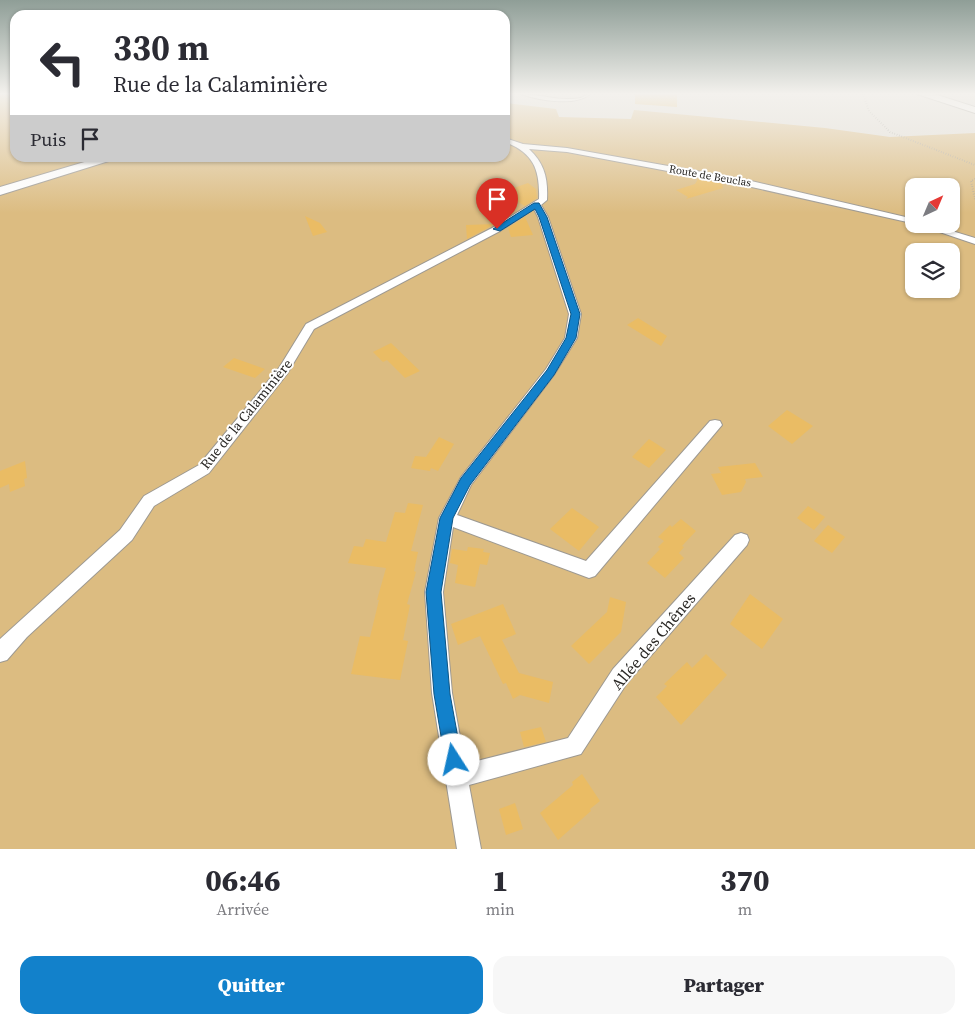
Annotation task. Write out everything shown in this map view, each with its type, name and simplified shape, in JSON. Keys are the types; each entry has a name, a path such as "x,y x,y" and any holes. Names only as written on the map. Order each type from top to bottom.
{"street":[{"name":"Route de Beuclas","path":"510,142 522,146 567,150 737,181 905,220"},
{"path":"469,849 442,694 434,592 447,518 466,481 550,372 571,338 575,314 543,217 536,205 543,200 544,176 535,158 522,146"},
{"path":"0,191 95,162"},
{"name":"Rue de la Calaminière","path":"0,653 21,631 126,535 150,501 204,469 283,371 310,328 497,229 536,205"},
{"path":"949,233 975,241"},
{"path":"447,518 589,570 715,425"},
{"name":"Allée des Chênes","path":"456,777 574,748 620,676 741,540"}],"path":[{"path":"894,134 975,166"},
{"path":"975,179 971,181 975,199"}],"shaded area":[{"path":"0,134 10,134 10,162 510,162 510,134 866,134 890,137 975,134 975,849 0,849"}],"building":[{"path":"698,179 722,183 723,188 686,199 688,197 676,190 695,184"},
{"path":"528,183 536,189 537,198 525,206 502,192"},
{"path":"305,216 320,223 327,232 313,236"},
{"path":"525,217 533,235 511,237 508,228"},
{"path":"496,224 493,225 467,239 466,225"},
{"path":"638,318 667,336 661,346 627,325"},
{"path":"391,343 420,371 405,378 387,360 383,362 373,352"},
{"path":"234,358 265,369 255,378 223,367"},
{"path":"787,410 813,426 792,444 768,426"},
{"path":"439,437 454,444 438,471 431,468 430,471 411,468 415,456 426,457"},
{"path":"649,439 666,450 649,468 632,457"},
{"path":"25,461 27,478 24,479 25,486 10,492 9,484 0,488 0,471"},
{"path":"755,463 763,477 745,479 746,482 741,492 722,495 711,474 721,473 718,467"},
{"path":"408,503 423,505 411,551 418,552 414,571 416,572 407,604 410,605 403,640 408,641 400,680 351,674 360,636 370,637 379,600 377,600 386,568 348,563 354,546 363,547 366,539 386,542 395,512 405,513"},
{"path":"808,506 825,517 814,530 797,518"},
{"path":"572,508 599,527 579,551 550,529"},
{"path":"681,519 696,531 682,546 684,547 679,553 684,558 665,578 647,563 660,549 658,547 664,541 658,537 670,525 672,527"},
{"path":"828,525 845,537 832,553 814,541"},
{"path":"468,547 484,549 483,552 490,553 487,565 480,564 475,587 455,583 458,565 450,563 452,549 467,551"},
{"path":"750,594 783,619 762,649 730,624"},
{"path":"610,597 626,602 621,632 589,664 571,646 607,612"},
{"path":"503,604 516,634 502,640 519,673 553,682 549,703 520,695 513,699 506,683 503,684 480,636 458,645 451,624"},
{"path":"706,654 727,675 681,725 656,697 667,686 664,684 687,662 692,668"},
{"path":"541,727 546,742 524,747 520,732"},
{"path":"582,774 600,801 558,840 540,813 573,785 572,782"},
{"path":"515,803 523,829 506,835 499,809"}],"route":[{"path":"454,760 442,694 434,592 447,518 466,481 550,372 571,338 575,314 543,217 536,205 497,229"}]}
